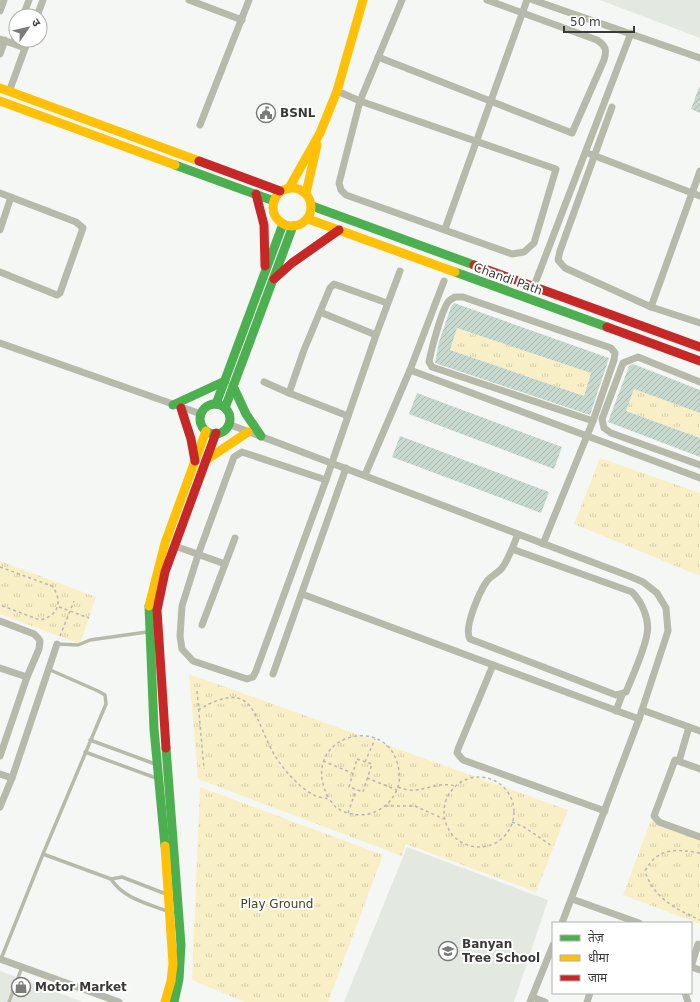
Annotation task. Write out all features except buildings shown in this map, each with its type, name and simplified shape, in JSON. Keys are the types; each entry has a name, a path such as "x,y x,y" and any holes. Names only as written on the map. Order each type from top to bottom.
{"street":[{"path":"0,10 4,0"},
{"path":"189,0 242,20"},
{"path":"200,125 249,0"},
{"path":"306,194 320,133 336,91 363,0"},
{"path":"336,91 360,101 556,169 534,243 524,252 512,254 346,195 341,190 339,183 341,169 360,101 402,0"},
{"path":"378,57 572,133 604,60 606,52 605,47 597,40 487,0"},
{"path":"445,229 527,0"},
{"path":"533,0 700,58"},
{"path":"534,286 631,33"},
{"path":"0,54 3,39"},
{"path":"9,92 25,48"},
{"path":"0,88 285,189 298,188 306,194 312,206 308,219 299,225 293,226 284,224 274,214 274,201 285,189 320,133"},
{"path":"0,101 274,201"},
{"path":"612,107 593,155 558,260 565,268 651,307 700,323"},
{"path":"586,152 700,196"},
{"path":"651,307 700,171"},
{"path":"0,193 76,222 83,228 60,292 57,295 0,272"},
{"path":"256,194 264,225 269,277"},
{"path":"0,230 11,197"},
{"name":"Chandi Path","path":"312,206 700,347"},
{"name":"Chandi Path","path":"308,219 700,361"},
{"path":"225,408 269,277 284,224"},
{"path":"269,277 293,226"},
{"path":"269,277 339,230"},
{"path":"326,480 248,453 242,452 236,454 198,555 182,606 180,629 182,650 193,661 247,679 253,677 288,587 326,480 376,335 400,271"},
{"path":"365,475 410,370 444,282"},
{"path":"289,393 304,350 330,288 334,284 388,303"},
{"path":"216,404 265,288"},
{"path":"543,544 593,421 614,360 615,353 611,348 463,297 455,297 449,301 432,348 429,362 432,367 593,421"},
{"path":"320,312 376,335"},
{"path":"0,343 200,414"},
{"path":"700,382 638,357 623,363 602,419 604,428 610,433 700,465"},
{"path":"410,370 700,478"},
{"path":"177,406 225,381"},
{"path":"264,382 348,416"},
{"path":"233,386 246,414 261,436"},
{"path":"216,404 225,408 229,416 228,424 225,430 216,433 206,431 200,423 200,414 207,406 216,404"},
{"path":"177,406 191,439 195,462"},
{"path":"228,424 643,582 657,593 666,608 668,631 639,719 562,922"},
{"path":"174,1002 181,964 178,899 167,768 153,631 148,612 156,574 206,431"},
{"path":"206,460 248,432"},
{"path":"165,1002 172,964 157,765 153,631 158,600 165,572 216,433"},
{"path":"606,444 610,433"},
{"path":"273,674 346,468"},
{"path":"518,534 502,568 486,584 469,624 467,634 470,639 609,693 622,695"},
{"path":"202,625 235,538"},
{"path":"175,546 225,564"},
{"path":"512,549 632,592 636,596 647,620 647,634 626,692 622,695 616,711"},
{"path":"302,594 639,719"},
{"path":"0,621 34,634 40,641 39,649 26,678 0,756"},
{"path":"0,807 12,778 47,668 57,644"},
{"path":"493,665 458,749 457,753 459,757 463,760 605,811"},
{"path":"0,668 26,678"},
{"path":"642,710 700,731"},
{"path":"679,761 690,727"},
{"path":"700,769 679,761 674,762 654,816 659,822 700,837"},
{"path":"0,774 12,778"},
{"path":"572,899 636,922"},
{"path":"692,964 699,944"},
{"path":"545,1002 531,1000 552,948"},
{"path":"1,959 119,1002"}],"lane":[{"path":"57,644 78,645 90,640 153,631"},
{"path":"1,959 106,704 104,695 47,668"},
{"path":"90,740 167,768"},
{"path":"85,752 168,783"},
{"path":"43,854 111,879 122,877 178,899"},
{"path":"111,879 117,888 127,895 169,912 179,914"},
{"path":"9,1002 22,967"}],"path":[{"path":"0,567 52,586 57,592 59,606"},
{"path":"57,644 74,600"},
{"path":"0,605 40,620 46,619 59,606"},
{"path":"59,606 89,618"},
{"path":"197,691 204,769"},
{"path":"198,710 210,703 225,698 235,696 244,699 251,705 269,747 282,766 298,784 314,795 329,800"},
{"path":"363,736 375,739 387,746 399,767 397,790 385,806 371,814 360,815 348,813 337,808 329,800 322,788 320,775 323,761 329,751 338,742 350,737 363,736"},
{"path":"365,762 375,739"},
{"path":"357,759 372,764 363,792 349,787 352,773 357,759"},
{"path":"323,761 352,773"},
{"path":"473,777 484,777 495,781 504,787 510,796 514,807 512,822 503,838 494,844 484,847 472,847 462,843 453,836 447,827 444,818 444,805 448,795 455,786 466,779 473,777"},
{"path":"368,778 397,790"},
{"path":"398,787 408,792 418,791 445,783 455,786"},
{"path":"348,813 356,790"},
{"path":"385,806 415,806 444,818"},
{"path":"512,822 524,827 552,846"},
{"path":"700,853 680,849 668,851 650,862 645,871 650,884 659,897 700,920"}],"shaded area":[{"path":"600,0 700,0 700,38"},
{"name":"Banyan Tree School","path":"407,847 548,900 514,1002 344,1002"},
{"name":"Motor Market","path":"0,971 83,1002 0,1002"}],"green space":[{"path":"457,328 591,373 584,396 450,350"},
{"path":"634,389 700,413 700,438 626,411"},
{"path":"600,458 700,493 700,576 574,524"},
{"path":"0,561 96,597 80,644 0,614"},
{"path":"189,674 568,810 536,892 406,844 402,856 198,779"},
{"name":"Play Ground","path":"200,787 383,855 328,1002 245,1002 192,980"},
{"path":"651,820 700,838 700,924 623,895"}],"traffic: fast":[{"path":"175,165 274,201"},
{"path":"312,206 474,265"},
{"path":"216,404 283,224"},
{"path":"225,408 293,226"},
{"path":"455,272 607,327"},
{"path":"173,405 225,381"},
{"path":"233,386 246,414 261,436"},
{"path":"215,404 221,405 229,413 230,419 229,425 221,433 215,434 209,433 201,425 200,419 201,413 209,405 215,404"},
{"path":"149,606 154,729 165,846"},
{"path":"166,748 181,945 179,979 174,1002"}],"traffic: slow":[{"path":"289,188 320,133 337,91 363,0"},
{"path":"0,88 199,161"},
{"path":"0,101 175,165"},
{"path":"306,193 317,145"},
{"path":"288,188 296,188 306,193 310,200 311,207 310,214 306,221 296,226 288,226 278,221 276,218 273,211 273,203 278,193 281,191 288,188"},
{"path":"308,219 455,272"},
{"path":"149,606 165,543 206,431"},
{"path":"206,460 248,432"},
{"path":"165,846 173,964 171,981 165,1002"}],"traffic: jam":[{"path":"199,161 280,191"},
{"path":"256,194 264,225 265,266"},
{"path":"274,279 292,263 339,230"},
{"path":"474,265 700,347"},
{"path":"607,327 700,361"},
{"path":"181,408 191,439 195,461"},
{"path":"166,748 157,610 165,572 216,433"}],"place":[{"name":"BSNL","path":"266,113"},
{"name":"Banyan Tree School","path":"448,951"},
{"name":"Motor Market","path":"21,987"}]}
